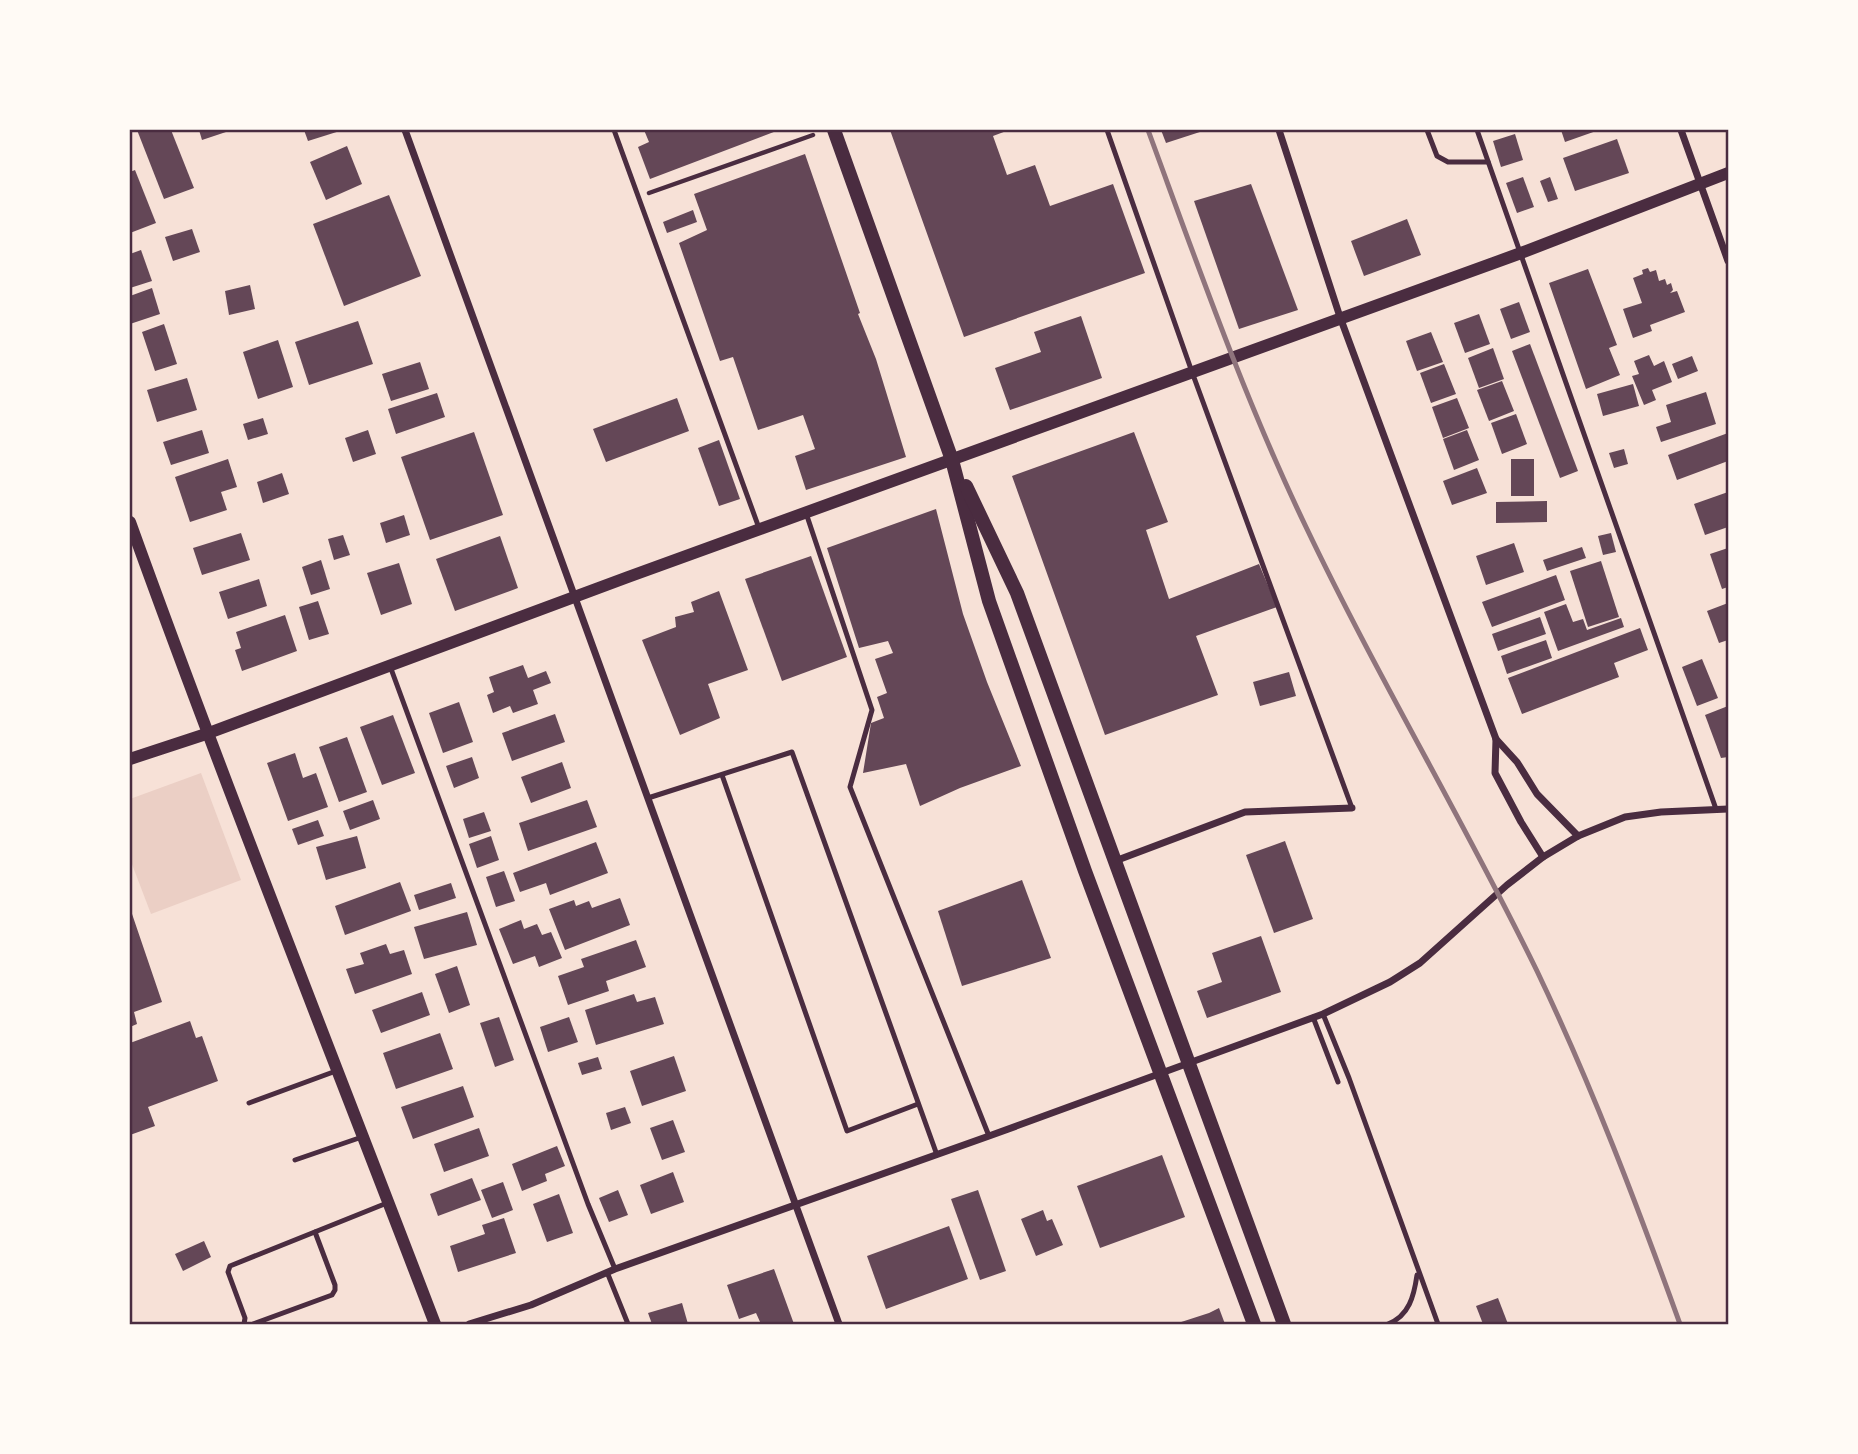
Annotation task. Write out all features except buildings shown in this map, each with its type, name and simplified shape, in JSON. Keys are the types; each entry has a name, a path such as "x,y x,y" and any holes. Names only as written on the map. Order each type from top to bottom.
{"main road":[{"path":"834,130 953,460 989,601 1085,871 1254,1325"},
{"path":"953,460 1017,593 1284,1325"}],"street":[{"path":"405,130 839,1325"},
{"path":"1279,130 1340,317 1496,739 1495,773 1543,857"},
{"path":"1681,130 1728,261"},
{"path":"130,758 206,734 1521,253 1728,173"},
{"path":"130,522 206,734 339,1070 435,1325"},
{"path":"1496,739 1517,762 1537,794 1578,836"},
{"path":"1115,861 1245,812 1352,808"},
{"path":"469,1325 531,1305 615,1269 1323,1014 1390,982 1420,963 1507,885 1543,857 1578,836 1625,817 1728,808"}],"lane":[{"path":"614,130 760,530"},
{"path":"1107,130 1192,372 1352,808"},
{"path":"1427,130 1437,156 1448,162 1489,162"},
{"path":"1477,130 1716,808"},
{"path":"806,513 872,710 850,787 989,1136"},
{"path":"390,666 588,1204 615,1269"},
{"path":"648,798 792,752 937,1155"},
{"path":"722,775 847,1131 918,1104"},
{"path":"1323,1014 1349,1078 1438,1325"},
{"path":"1313,1017 1338,1082"},
{"path":"249,1103 339,1070"},
{"path":"295,1160 363,1136"},
{"path":"244,1325 245,1318 228,1272 230,1266 388,1202"},
{"path":"253,1325 332,1295 335,1285 315,1232"},
{"path":"607,1272 628,1325"},
{"path":"1388,1325 1398,1320 1413,1299 1418,1272"}],"path":[{"path":"639,196 813,135"}],"shaded area":[{"path":"201,773 241,880 151,914 130,859 130,799"}],"railway":[{"path":"1148,130 1222,330 1283,478 1362,639 1537,971 1613,1146 1680,1324"}]}
